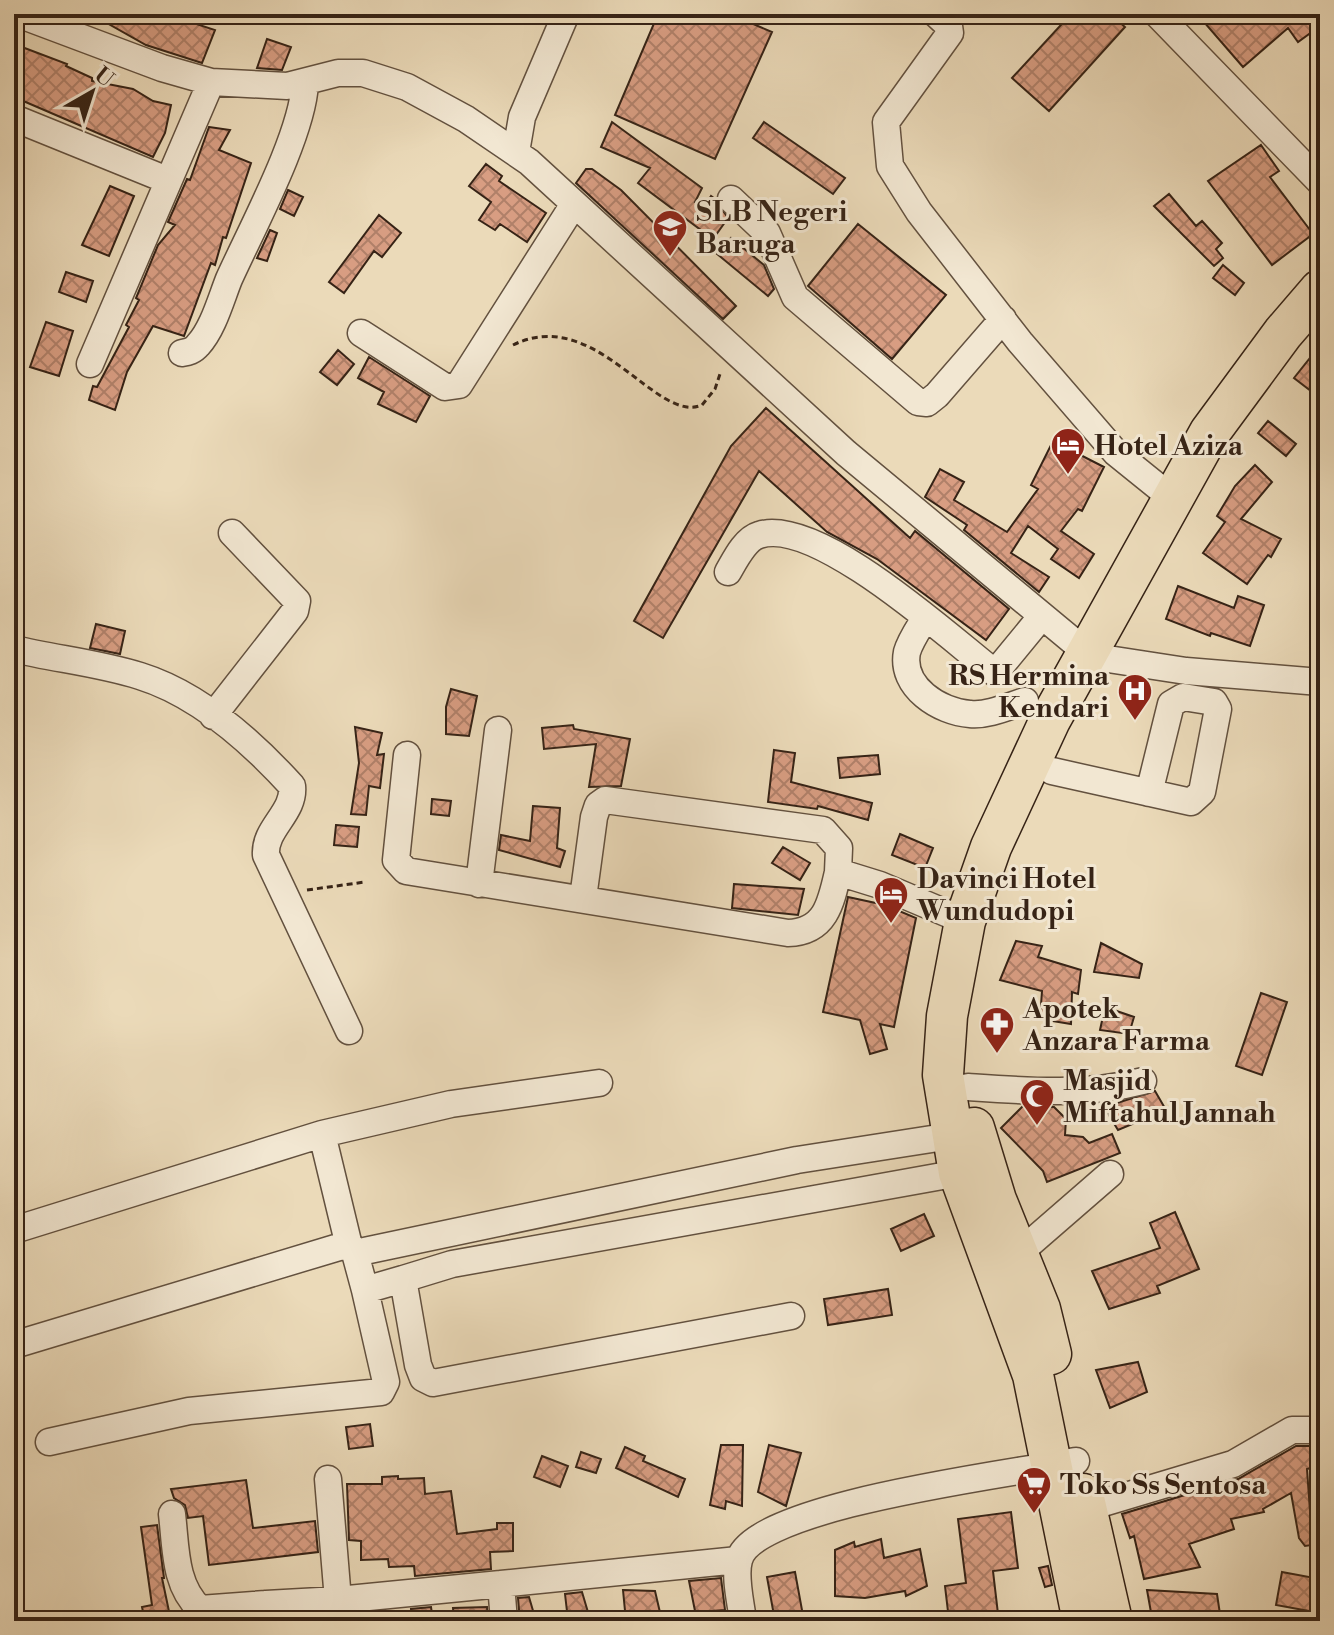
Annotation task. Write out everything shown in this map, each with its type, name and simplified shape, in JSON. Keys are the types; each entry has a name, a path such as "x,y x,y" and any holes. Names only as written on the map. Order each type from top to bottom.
{"highway":[{"path":"1083,1621 1064,1464 1040,1309 983,1160 968,1087 971,1010 989,923 1097,655 1173,499 1210,432 1283,333 1320,290"},
{"path":"1112,1621 1086,1508 1064,1464 955,1155 943,1075 947,1016 965,921 1038,710 1097,655 1229,450 1320,326"}],"street":[{"path":"18,14 162,68 211,82 287,86 305,84 338,73 380,76 438,103 516,152 846,453 1041,617 1097,655 1186,671 1320,682"},
{"path":"516,152 522,117 566,14"},
{"path":"936,14 949,26 950,33 886,122 890,166 919,212 1003,319 1116,453 1173,499"},
{"path":"1157,14 1320,182"},
{"path":"90,364 211,82"},
{"path":"182,353 201,342 218,306 292,136 304,102 305,84"},
{"path":"14,118 167,180"},
{"path":"731,199 767,233 795,297 918,402 927,403 937,395 1003,319"},
{"path":"361,333 445,387 459,385 574,204"},
{"path":"213,716 295,611 297,601 232,533"},
{"path":"728,572 743,548 758,535 782,533 825,548 903,599 1038,710"},
{"path":"995,673 1041,617"},
{"path":"925,618 907,651 907,673 922,695 951,711 974,715 1038,710"},
{"path":"14,649 141,676 186,696 292,786 291,803 265,844 266,855 349,1031"},
{"path":"479,884 498,730"},
{"path":"407,755 397,864 406,871 788,933 805,932 818,925 825,915 838,872 839,848 823,830 605,800 598,805 594,817 583,898"},
{"path":"1052,771 1149,793"},
{"path":"838,872 880,885 965,921"},
{"path":"968,1087 1053,1092 1120,1087 1143,1081"},
{"path":"14,1230 322,1134 451,1104 599,1083"},
{"path":"49,1442 177,1413 356,1397 381,1392 384,1386 365,1290 322,1134"},
{"path":"17,1344 352,1249 797,1160 955,1155"},
{"path":"365,1290 452,1264 955,1155"},
{"path":"1019,1253 1110,1174"},
{"path":"403,1279 423,1378"},
{"path":"384,1386 423,1378 433,1383 449,1383 791,1316"},
{"path":"1086,1508 1233,1464 1292,1430 1320,1430"},
{"path":"743,1621 738,1560 744,1550 767,1533 822,1510 1064,1464"},
{"path":"328,1479 338,1600"},
{"path":"172,1514 181,1582 188,1598 200,1609 267,1612 338,1600 738,1560"},
{"path":"501,1584 504,1621"}],"path":[{"path":"473,366 520,341 553,335 595,349 671,403 694,409 715,389 728,344"},
{"path":"284,893 365,882"}],"building":[{"path":"91,14 166,14 215,30 202,63 146,45"},
{"path":"658,14 703,14 724,23 730,14 772,32 715,159 615,115"},
{"path":"1071,14 1110,14 1125,27 1049,111 1012,78"},
{"path":"1197,14 1320,14 1320,26 1298,42 1288,28 1243,67"},
{"path":"267,39 291,47 282,70 257,68"},
{"path":"14,44 67,64 92,78 92,81 133,89 153,101 171,105 165,133 153,157 14,97"},
{"path":"612,122 702,188 695,202 704,207 711,196 715,199 728,218 713,239 638,183 650,168 601,147"},
{"path":"764,122 845,178 833,194 753,138"},
{"path":"209,127 230,130 219,150 251,163 226,238 223,237 215,265 211,263 184,336 153,326 127,372 115,410 89,400 93,386 97,387 129,327 126,325 139,300 136,298 158,245 175,225 168,222 187,179 190,180"},
{"path":"1261,145 1279,171 1270,177 1313,234 1272,265 1208,181"},
{"path":"486,164 502,176 499,181 546,213 527,242 500,224 495,230 479,220 491,202 469,186"},
{"name":"SLB Negeri Baruga","path":"586,169 592,169 621,190 736,306 723,319 576,183"},
{"path":"110,186 134,196 109,256 82,245"},
{"path":"288,190 303,197 294,216 280,209"},
{"path":"1169,194 1196,226 1202,221 1222,243 1216,249 1223,258 1214,266 1154,206"},
{"path":"379,215 401,233 382,257 374,251 344,293 329,282"},
{"path":"858,224 946,295 892,359 808,286"},
{"path":"270,230 277,233 267,261 257,258"},
{"path":"731,238 764,265 774,289 768,296 717,254"},
{"path":"1223,265 1244,283 1235,295 1213,278"},
{"path":"66,272 93,281 86,302 59,292"},
{"path":"46,322 73,331 59,376 30,367"},
{"path":"338,350 354,364 337,385 320,372"},
{"path":"369,357 430,396 416,422 378,404 384,392 358,378"},
{"path":"1310,358 1320,366 1320,398 1294,378"},
{"path":"766,408 910,538 915,531 1009,609 986,640 877,559 827,532 759,471 663,638 634,621 731,446"},
{"path":"1268,421 1296,444 1286,456 1258,433"},
{"path":"1053,441 1104,467 1082,511 1078,509 1061,531 1094,554 1079,578 1051,559 1058,549 1028,526 1011,553 1049,577 1039,592 964,530 967,525 925,497 940,469 964,482 954,500 1007,532 1038,489 1031,485"},
{"path":"1255,465 1272,482 1241,519 1281,539 1271,557 1268,555 1247,584 1203,553 1225,522 1217,516 1235,486"},
{"path":"1178,586 1234,608 1238,596 1264,605 1250,646 1211,633 1210,636 1166,619"},
{"path":"96,624 125,631 120,654 90,648"},
{"path":"451,689 477,696 469,736 446,734 446,707"},
{"path":"573,725 574,729 630,739 621,786 589,787 596,744 544,749 542,728"},
{"path":"355,727 382,733 377,755 384,754 380,788 369,786 366,815 351,814 359,763"},
{"path":"774,750 795,753 791,782 872,803 868,820 818,806 817,809 768,802"},
{"path":"878,755 880,774 840,778 838,758"},
{"path":"432,799 451,801 449,816 431,814"},
{"path":"533,806 560,808 557,848 565,851 560,867 499,850 501,835 530,841"},
{"path":"336,825 359,827 357,847 334,845"},
{"path":"900,834 933,848 925,868 892,855"},
{"path":"783,847 810,863 800,880 772,863"},
{"path":"734,884 804,889 798,915 732,908"},
{"path":"848,897 885,905 916,918 894,1027 880,1024 887,1049 870,1054 860,1020 823,1012"},
{"path":"1016,941 1042,946 1038,957 1081,970 1078,994 1072,992 1071,1024 1040,1019 1042,991 1000,980"},
{"path":"1101,943 1142,964 1139,978 1094,972"},
{"path":"1261,993 1287,1002 1262,1075 1236,1066"},
{"path":"1105,1007 1134,1017 1129,1034 1100,1030"},
{"path":"1155,1091 1166,1110 1118,1130 1104,1107"},
{"path":"1023,1106 1054,1107 1066,1119 1065,1135 1083,1137 1089,1143 1112,1134 1120,1153 1047,1182 1043,1171 1001,1128"},
{"path":"1175,1212 1199,1269 1157,1286 1160,1293 1109,1309 1092,1271 1160,1248 1150,1223"},
{"path":"924,1214 934,1236 901,1251 891,1229"},
{"path":"888,1289 892,1315 828,1325 824,1299"},
{"path":"1138,1362 1147,1392 1110,1408 1096,1370"},
{"path":"370,1424 373,1446 349,1449 346,1427"},
{"path":"721,1445 743,1445 742,1506 726,1501 725,1509 710,1505"},
{"path":"769,1445 801,1453 786,1506 758,1492"},
{"path":"1296,1446 1310,1446 1315,1467 1307,1469 1311,1525 1316,1525 1318,1542 1312,1541 1312,1545 1305,1546 1299,1538 1291,1493 1263,1509 1264,1512 1231,1519 1234,1529 1189,1544 1200,1567 1144,1579 1134,1536 1130,1538 1122,1514 1238,1479"},
{"path":"625,1447 645,1456 643,1461 685,1479 678,1497 616,1468"},
{"path":"581,1452 601,1459 596,1473 576,1467"},
{"path":"542,1456 568,1466 560,1487 534,1477"},
{"path":"398,1476 398,1479 424,1478 425,1494 451,1491 457,1534 497,1529 497,1523 513,1523 513,1551 490,1552 491,1569 415,1576 414,1566 389,1567 388,1559 361,1560 361,1541 349,1540 347,1484 382,1484 382,1477"},
{"path":"246,1480 253,1528 315,1521 318,1552 209,1565 203,1516 188,1518 185,1505 174,1498 171,1489"},
{"path":"1011,1512 1018,1568 993,1571 998,1614 949,1620 945,1586 966,1583 958,1519"},
{"path":"157,1525 162,1578 171,1621 145,1621 142,1607 152,1605 141,1527"},
{"path":"881,1539 884,1558 920,1549 927,1586 906,1596 905,1591 865,1598 835,1596 835,1550 854,1542 855,1547"},
{"path":"1048,1566 1052,1585 1045,1587 1039,1568"},
{"path":"795,1572 804,1621 775,1621 767,1577"},
{"path":"1282,1572 1320,1579 1320,1613 1276,1605"},
{"path":"721,1578 725,1610 713,1611 714,1621 697,1621 689,1581"},
{"path":"623,1590 655,1591 662,1621 626,1621"},
{"path":"1147,1590 1217,1594 1220,1614 1198,1621 1194,1621 1192,1616 1152,1618"},
{"path":"582,1592 590,1619 568,1620 565,1594"},
{"path":"529,1597 536,1621 520,1621 518,1598"},
{"path":"431,1607 433,1621 412,1621 411,1609"},
{"path":"487,1607 488,1621 454,1621 453,1608"}],"place":[{"name":"SLB Negeri Baruga","path":"670,258"},
{"name":"Hotel Aziza","path":"1068,476"},
{"name":"RS Hermina Kendari","path":"1135,722"},
{"name":"Davinci Hotel Wundudopi","path":"891,925"},
{"name":"Apotek Anzara Farma","path":"997,1055"},
{"name":"Masjid Miftahul Jannah","path":"1037,1127"},
{"name":"Toko Ss Sentosa","path":"1034,1515"}]}
